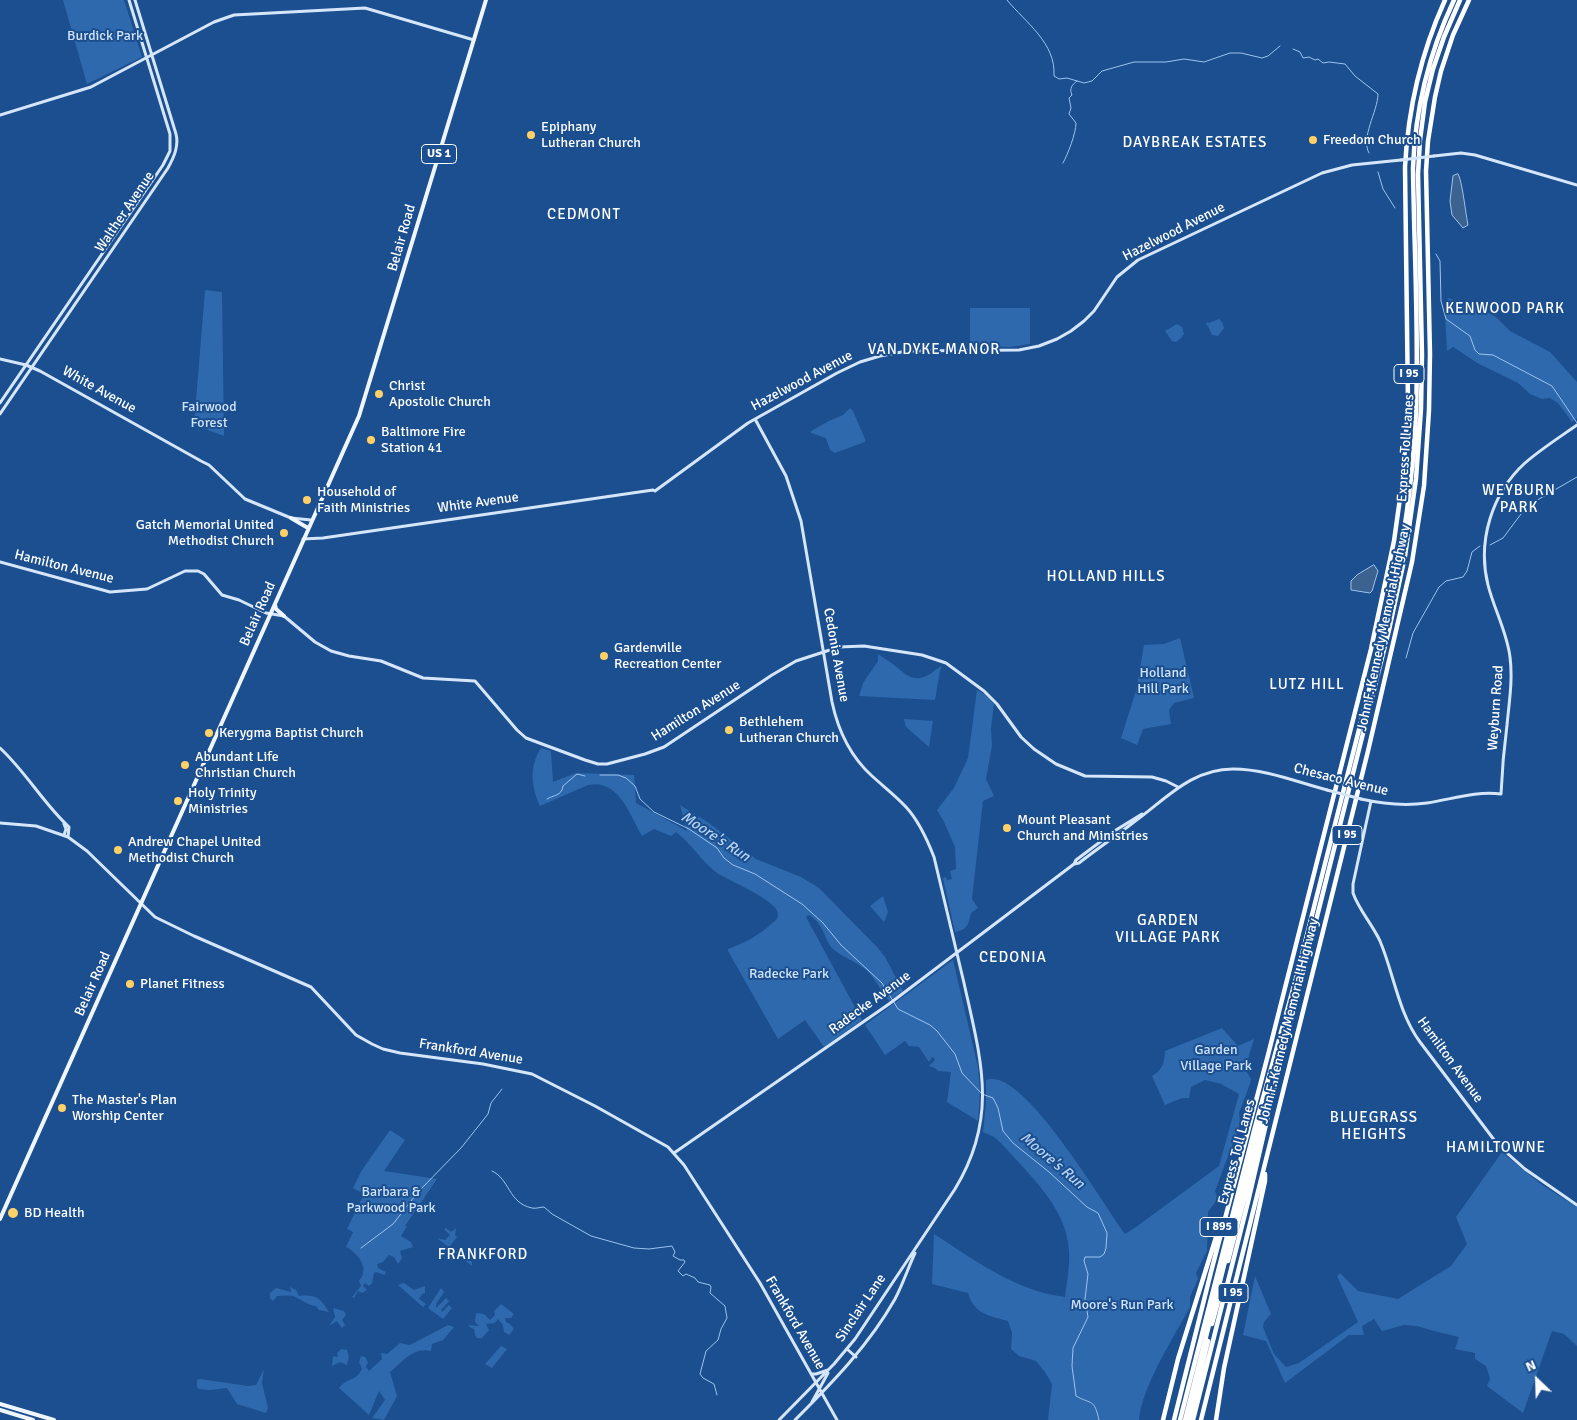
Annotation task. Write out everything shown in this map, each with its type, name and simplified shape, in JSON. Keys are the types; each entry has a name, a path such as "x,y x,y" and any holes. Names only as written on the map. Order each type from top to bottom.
{"highway":[{"name":"John F. Kennedy Memorial Highway","path":"1273,1033 1371,648 1394,542 1403,477 1408,405 1406,142 1409,118 1420,68 1445,0"},
{"name":"Express Toll Lanes","path":"1187,1420 1388,613 1405,528 1413,463 1416,402 1414,147 1418,114 1427,71 1439,35 1454,0"},
{"name":"Express Toll Lanes","path":"1193,1420 1389,630 1409,533 1418,458 1421,398 1418,174 1420,140 1424,107 1433,69 1460,0"},
{"name":"John F. Kennedy Memorial Highway","path":"1265,1166 1368,751 1414,554 1424,480 1429,410 1430,354 1426,171 1428,141 1432,110 1441,71 1453,35 1469,0"},
{"name":"Express Toll Lanes","path":"1180,1420 1255,1126 1296,978"},
{"name":"I 895","path":"1162,1420 1178,1359 1217,1237 1273,1033"},
{"name":"I 95","path":"1174,1420 1273,1033"},
{"name":"Express Toll Lanes","path":"1201,1364 1273,1083 1279,1068"},
{"name":"I 895","path":"1216,1420 1224,1368 1265,1182 1265,1166"},
{"name":"I 95","path":"1201,1420 1265,1166"}],"main road":[{"name":"Belair Road","path":"0,1219 362,407 486,0"},
{"path":"291,518 308,528"},
{"path":"274,604 276,609 284,616"},
{"path":"0,1404 54,1420"},
{"path":"0,1410 33,1420"}],"street":[{"name":"Walther Avenue","path":"0,403 168,157 170,138 129,0"},
{"name":"Walther Avenue","path":"0,414 174,157 177,146 176,134 135,0"},
{"path":"0,114 90,87 228,16 359,8 372,9 474,40"},
{"name":"Hazelwood Avenue","path":"655,491 721,441 755,419 860,362 898,352 923,350 1019,350 1048,343 1071,331 1084,321 1094,311 1121,273 1138,260 1322,172 1352,165 1461,153 1475,155 1577,185"},
{"name":"White Avenue","path":"0,359 31,367 205,463 245,499 291,518 312,520"},
{"name":"Cedonia Avenue","path":"755,419 796,500 805,540 833,708 847,744 867,771 906,808 918,823 934,857 975,1033 983,1076"},
{"name":"Weyburn Road","path":"1501,794 1511,685 1511,665 1506,637 1487,580 1484,557 1486,532 1497,500 1511,478 1525,463 1576,425"},
{"name":"White Avenue","path":"303,539 331,537 565,502 655,491"},
{"name":"Hamilton Avenue","path":"0,562 110,592 147,589 185,571 198,571 204,574 222,595 239,600 266,613 284,616 315,642 331,651 381,661 423,678 475,681 526,738 601,764 617,762 664,747 785,667 824,651 846,645 864,646 935,658 959,672 984,691 997,704 1020,737 1056,764 1085,776 1152,777 1178,787"},
{"path":"0,748 12,759 63,823 66,829 66,836"},
{"name":"Chesaco Avenue","path":"1178,787 1203,774 1231,769 1251,770 1361,799 1399,804 1417,804 1477,793 1501,794"},
{"name":"Radecke Avenue","path":"674,1153 889,1004 1074,864 1076,860 1116,830 1149,810 1178,787"},
{"name":"Hamilton Avenue","path":"1371,801 1353,884 1353,893 1380,941 1402,1009 1416,1037 1498,1144 1525,1169 1577,1205"},
{"name":"Frankford Avenue","path":"0,823 36,826 66,836 87,851 160,920 311,987 356,1035 372,1044 400,1053 483,1064 532,1074 598,1107 668,1147 687,1169 760,1283 837,1420"},
{"name":"Sinclair Lane","path":"796,1420 856,1356 875,1330 895,1298 916,1250 966,1171 978,1136 983,1101 983,1076"},
{"name":"Sinclair Lane","path":"779,1420 847,1349 905,1262 916,1250"},
{"path":"847,1349 856,1356"},
{"path":"812,1374 829,1369"},
{"path":"810,1405 829,1369"}],"green space":[{"name":"Burdick Park","path":"63,0 124,0 142,57 87,84"},
{"name":"Fairwood Forest","path":"205,290 222,292 224,436 194,425"},
{"path":"1448,298 1477,307 1496,317 1510,331 1550,352 1577,382 1577,418 1572,422 1558,403 1550,398 1542,399 1530,394 1518,383 1479,364 1453,347 1447,351 1445,314"},
{"path":"970,308 1030,308 1030,344 1010,347 970,346"},
{"path":"1219,319 1224,328 1218,336 1212,335 1206,325 1207,322"},
{"path":"1177,324 1182,327 1184,334 1176,342 1172,341 1165,331"},
{"path":"850,408 853,411 865,442 835,453 830,450 826,438 811,433 811,431 843,415"},
{"name":"Holland Hill Park","path":"1180,638 1194,698 1174,703 1169,710 1171,724 1143,729 1137,745 1121,738 1136,691 1144,645 1164,644"},
{"path":"878,654 914,678 922,678 942,666 935,700 859,696 863,683 878,661"},
{"path":"977,690 986,695 994,704 991,728 992,746 986,779 994,796 983,801 972,899 978,908 971,913 965,928 955,932 943,878 946,877 947,880 952,879 950,871 956,869 955,847 937,810 954,788 968,758"},
{"path":"904,719 933,721 929,747 906,727"},
{"name":"Radecke Park","path":"541,748 551,751 553,782 576,773 634,775 636,803 687,831 680,805 709,823 756,859 801,877 819,888 877,947 885,957 903,991 889,1001 866,970 833,949 819,924 809,915 806,917 862,1020 824,1047 805,1020 778,1039 728,951 728,949 755,937 773,923 778,917 776,910 763,898 717,873 676,832 671,836 654,829 642,836 622,800 608,787 588,785 540,806 533,784 533,769"},
{"path":"883,896 888,912 884,922 870,906"},
{"path":"953,960 978,1067 980,1092 978,1121 947,1102 951,1072 938,1071 929,1066 935,1060 934,1058 932,1057 929,1062 919,1047 909,1046 905,1041 885,1055 865,1025"},
{"name":"Moore's Run Park","path":"1222,1028 1238,1046 1254,1039 1245,1069 1251,1079 1239,1113 1240,1122 1238,1130 1215,1191 1216,1201 1208,1212 1207,1251 1196,1273 1198,1279 1190,1297 1190,1307 1152,1378 1141,1407 1139,1420 1048,1420 1052,1384 1036,1361 1019,1356 1011,1349 1012,1333 1008,1321 978,1310 968,1293 932,1284 934,1234 980,1264 1012,1281 1047,1294 1065,1297 1069,1268 1067,1235 1054,1206 1034,1179 1001,1143 983,1132 986,1080 1001,1081 1020,1094 1041,1115 1062,1141 1125,1234 1219,1166 1239,1094 1221,1084 1205,1080 1191,1087 1189,1098 1182,1098 1165,1105 1152,1076 1162,1066 1165,1051"},
{"name":"Barbara & Parkwood Park","path":"390,1130 405,1140 384,1171 437,1179 405,1226 407,1226 401,1236 411,1242 413,1247 400,1251 402,1258 398,1264 394,1257 389,1255 383,1262 377,1264 378,1268 386,1272 385,1275 374,1273 372,1283 369,1286 365,1283 363,1286 367,1290 362,1293 358,1291 354,1298 352,1297 361,1286 359,1281 363,1275 363,1265 358,1257 346,1247 353,1232 347,1229 364,1194 353,1188 362,1170"},
{"path":"1502,1152 1542,1185 1577,1207 1577,1346 1564,1334 1552,1331 1523,1413 1487,1386 1490,1379 1486,1366 1475,1359 1475,1353 1455,1349 1459,1337 1417,1326 1404,1325 1382,1331 1374,1319 1362,1326 1364,1335 1349,1335 1285,1383 1266,1341 1243,1335 1255,1276 1271,1314 1264,1322 1263,1327 1274,1354 1286,1367 1299,1363 1358,1322 1337,1276 1340,1273 1358,1291 1398,1299 1451,1266 1467,1244 1456,1217"},
{"path":"446,1228 451,1232 456,1228 455,1235 457,1237 450,1246 472,1262 472,1266 461,1257 452,1254 452,1261 447,1258 447,1246 437,1238 445,1240 450,1235 444,1229"},
{"path":"404,1283 414,1290 425,1286 425,1293 419,1299 426,1304 423,1307 398,1285"},
{"path":"290,1287 296,1290 299,1296 314,1296 323,1303 329,1312 319,1310 316,1306 293,1296 277,1296 273,1301 270,1298 270,1293 276,1288 291,1292"},
{"path":"441,1288 444,1292 436,1304 436,1308 446,1298 449,1301 441,1310 442,1312 449,1305 452,1308 443,1319 428,1308"},
{"path":"501,1304 514,1314 511,1318 505,1318 506,1322 514,1329 509,1335 504,1332 503,1325 498,1319 495,1323 486,1324 489,1330 482,1338 477,1338 474,1329 468,1325 479,1326 475,1322 476,1313 484,1314 490,1320 495,1315 494,1311"},
{"path":"333,1308 344,1311 346,1315 342,1320 345,1325 342,1328 337,1321 329,1326 335,1317"},
{"path":"448,1325 454,1327 443,1340 432,1344 431,1351 424,1350 413,1353 390,1372 397,1396 384,1420 372,1418 385,1400 379,1391 369,1415 339,1388 360,1373 362,1369 359,1362 361,1356 365,1357 368,1362 366,1367 369,1371 382,1359 381,1353 387,1354 400,1343 410,1345"},
{"path":"501,1346 507,1349 492,1368 485,1364"},
{"path":"341,1349 347,1350 349,1357 347,1365 340,1362 332,1366 333,1356 338,1357 337,1353"},
{"path":"264,1369 262,1383 268,1408 266,1413 237,1404 227,1388 210,1390 197,1387 197,1380 200,1379 248,1386 256,1385"}],"shaded area":[{"path":"1458,174 1468,225 1463,228 1452,215 1450,201 1453,176"},
{"path":"1374,565 1378,571 1372,591 1370,593 1351,590 1351,581"}],"waterway":[{"path":"1007,0 1031,25 1045,44 1050,53 1054,76 1059,79 1067,78 1084,83 1092,81 1102,71 1134,62 1166,62 1184,59 1204,62 1230,53 1241,53 1262,58 1268,56 1280,46"},
{"path":"1293,49 1300,52 1303,58 1318,59 1323,63 1345,64 1355,76 1378,94 1368,132 1367,147 1369,153"},
{"path":"1063,163 1076,127 1076,123 1069,114 1071,108 1069,98 1072,95 1072,87 1077,81"},
{"path":"1378,172 1383,189 1395,208"},
{"path":"1436,254 1440,261 1441,301 1446,319 1470,336 1475,350 1479,354 1493,355 1552,386 1577,423"},
{"path":"1490,545 1503,538 1527,506 1577,477"},
{"path":"1406,658 1413,633 1439,587 1446,581 1463,577 1467,571 1472,552 1480,546"},
{"path":"547,799 561,792 563,786 577,774 585,776"},
{"name":"Moore's Run","path":"600,775 618,775 626,778 635,786 640,799 654,812 689,829 717,848 724,858 733,865 755,874 802,904 823,923 841,945 882,983 898,1009 930,1025 937,1031 955,1054 962,1073 982,1094 993,1098 998,1108 1003,1131 1013,1143 1049,1172 1087,1207 1098,1213 1107,1233 1106,1248 1104,1254 1100,1257 1085,1257 1084,1261 1088,1274 1085,1299 1088,1317 1073,1348 1072,1366 1076,1396 1094,1405 1099,1420"},
{"path":"361,1248 393,1224 418,1192 461,1148 488,1114 491,1103 502,1089"},
{"path":"492,1171 502,1179 518,1201 524,1205 534,1208 544,1207 552,1214 591,1236 634,1248 649,1249 672,1246 675,1252 673,1256 685,1262 678,1271 683,1276 686,1274 695,1278 698,1282 710,1285 710,1293 725,1306 727,1318 718,1340 706,1351 700,1374 703,1378 714,1384 717,1395"}],"place":[{"name":"Epiphany Lutheran Church","path":"531,135"},
{"name":"Freedom Church","path":"1313,140"},
{"name":"Christ Apostolic Church","path":"379,394"},
{"name":"Baltimore Fire Station 41","path":"371,440"},
{"name":"Household of Faith Ministries","path":"307,500"},
{"name":"Gatch Memorial United Methodist Church","path":"284,533"},
{"name":"Gardenville Recreation Center","path":"604,656"},
{"name":"Bethlehem Lutheran Church","path":"729,730"},
{"name":"Kerygma Baptist Church","path":"209,733"},
{"name":"Abundant Life Christian Church","path":"185,765"},
{"name":"Holy Trinity Ministries","path":"178,801"},
{"name":"Mount Pleasant Church and Ministries","path":"1007,828"},
{"name":"Andrew Chapel United Methodist Church","path":"118,850"},
{"name":"Planet Fitness","path":"130,984"},
{"name":"The Master's Plan Worship Center","path":"62,1108"},
{"name":"BD Health","path":"13,1213"}],"district":[{"name":"DAYBREAK ESTATES","path":"1195,143"},
{"name":"CEDMONT","path":"584,215"},
{"name":"KENWOOD PARK","path":"1505,309"},
{"name":"VAN DYKE MANOR","path":"934,350"},
{"name":"WEYBURN PARK","path":"1519,500"},
{"name":"HOLLAND HILLS","path":"1106,577"},
{"name":"LUTZ HILL","path":"1307,685"},
{"name":"GARDEN VILLAGE PARK","path":"1168,930"},
{"name":"CEDONIA","path":"1013,958"},
{"name":"BLUEGRASS HEIGHTS","path":"1374,1126"},
{"name":"HAMILTOWNE","path":"1496,1148"},
{"name":"FRANKFORD","path":"483,1255"}],"park label":[{"name":"Garden Village Park","path":"1216,1058"}]}
